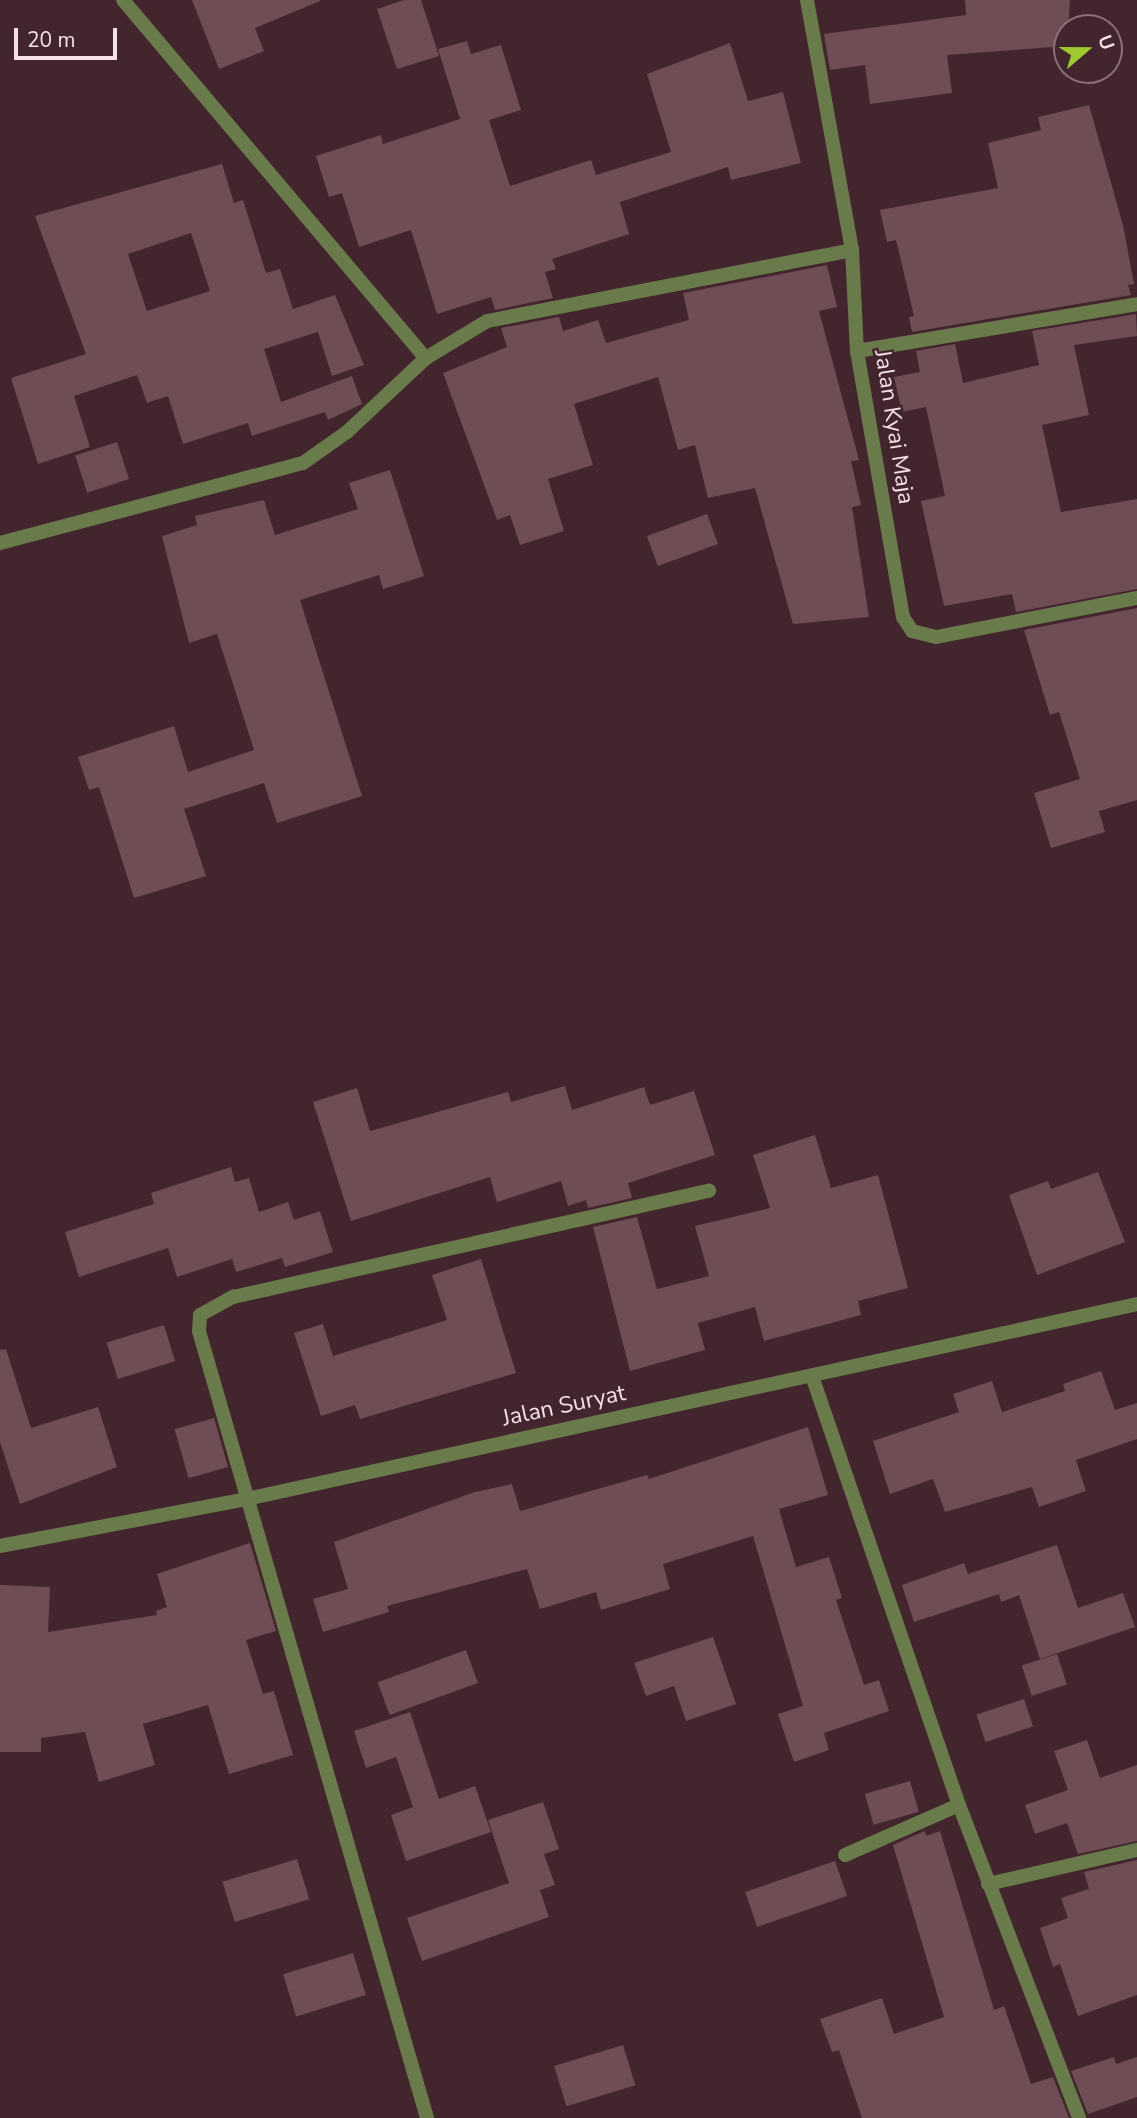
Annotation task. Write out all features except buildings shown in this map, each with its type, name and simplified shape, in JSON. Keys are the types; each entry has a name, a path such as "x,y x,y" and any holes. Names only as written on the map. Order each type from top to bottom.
{"street":[{"path":"123,0 426,358"},
{"name":"Jalan Kyai Maja","path":"807,0 852,250 857,351 902,617 912,631 936,637 1137,598"},
{"path":"0,543 303,463 347,432 426,358 487,321 537,308 852,250"},
{"path":"857,351 1137,304"},
{"path":"427,2118 251,1498 199,1331 200,1315 210,1305 709,1191"},
{"name":"Jalan Suryat","path":"0,1546 251,1498 1137,1304"},
{"path":"812,1376 959,1805 1079,2118"},
{"path":"845,1855 959,1805"},
{"path":"988,1884 1137,1850"}]}
